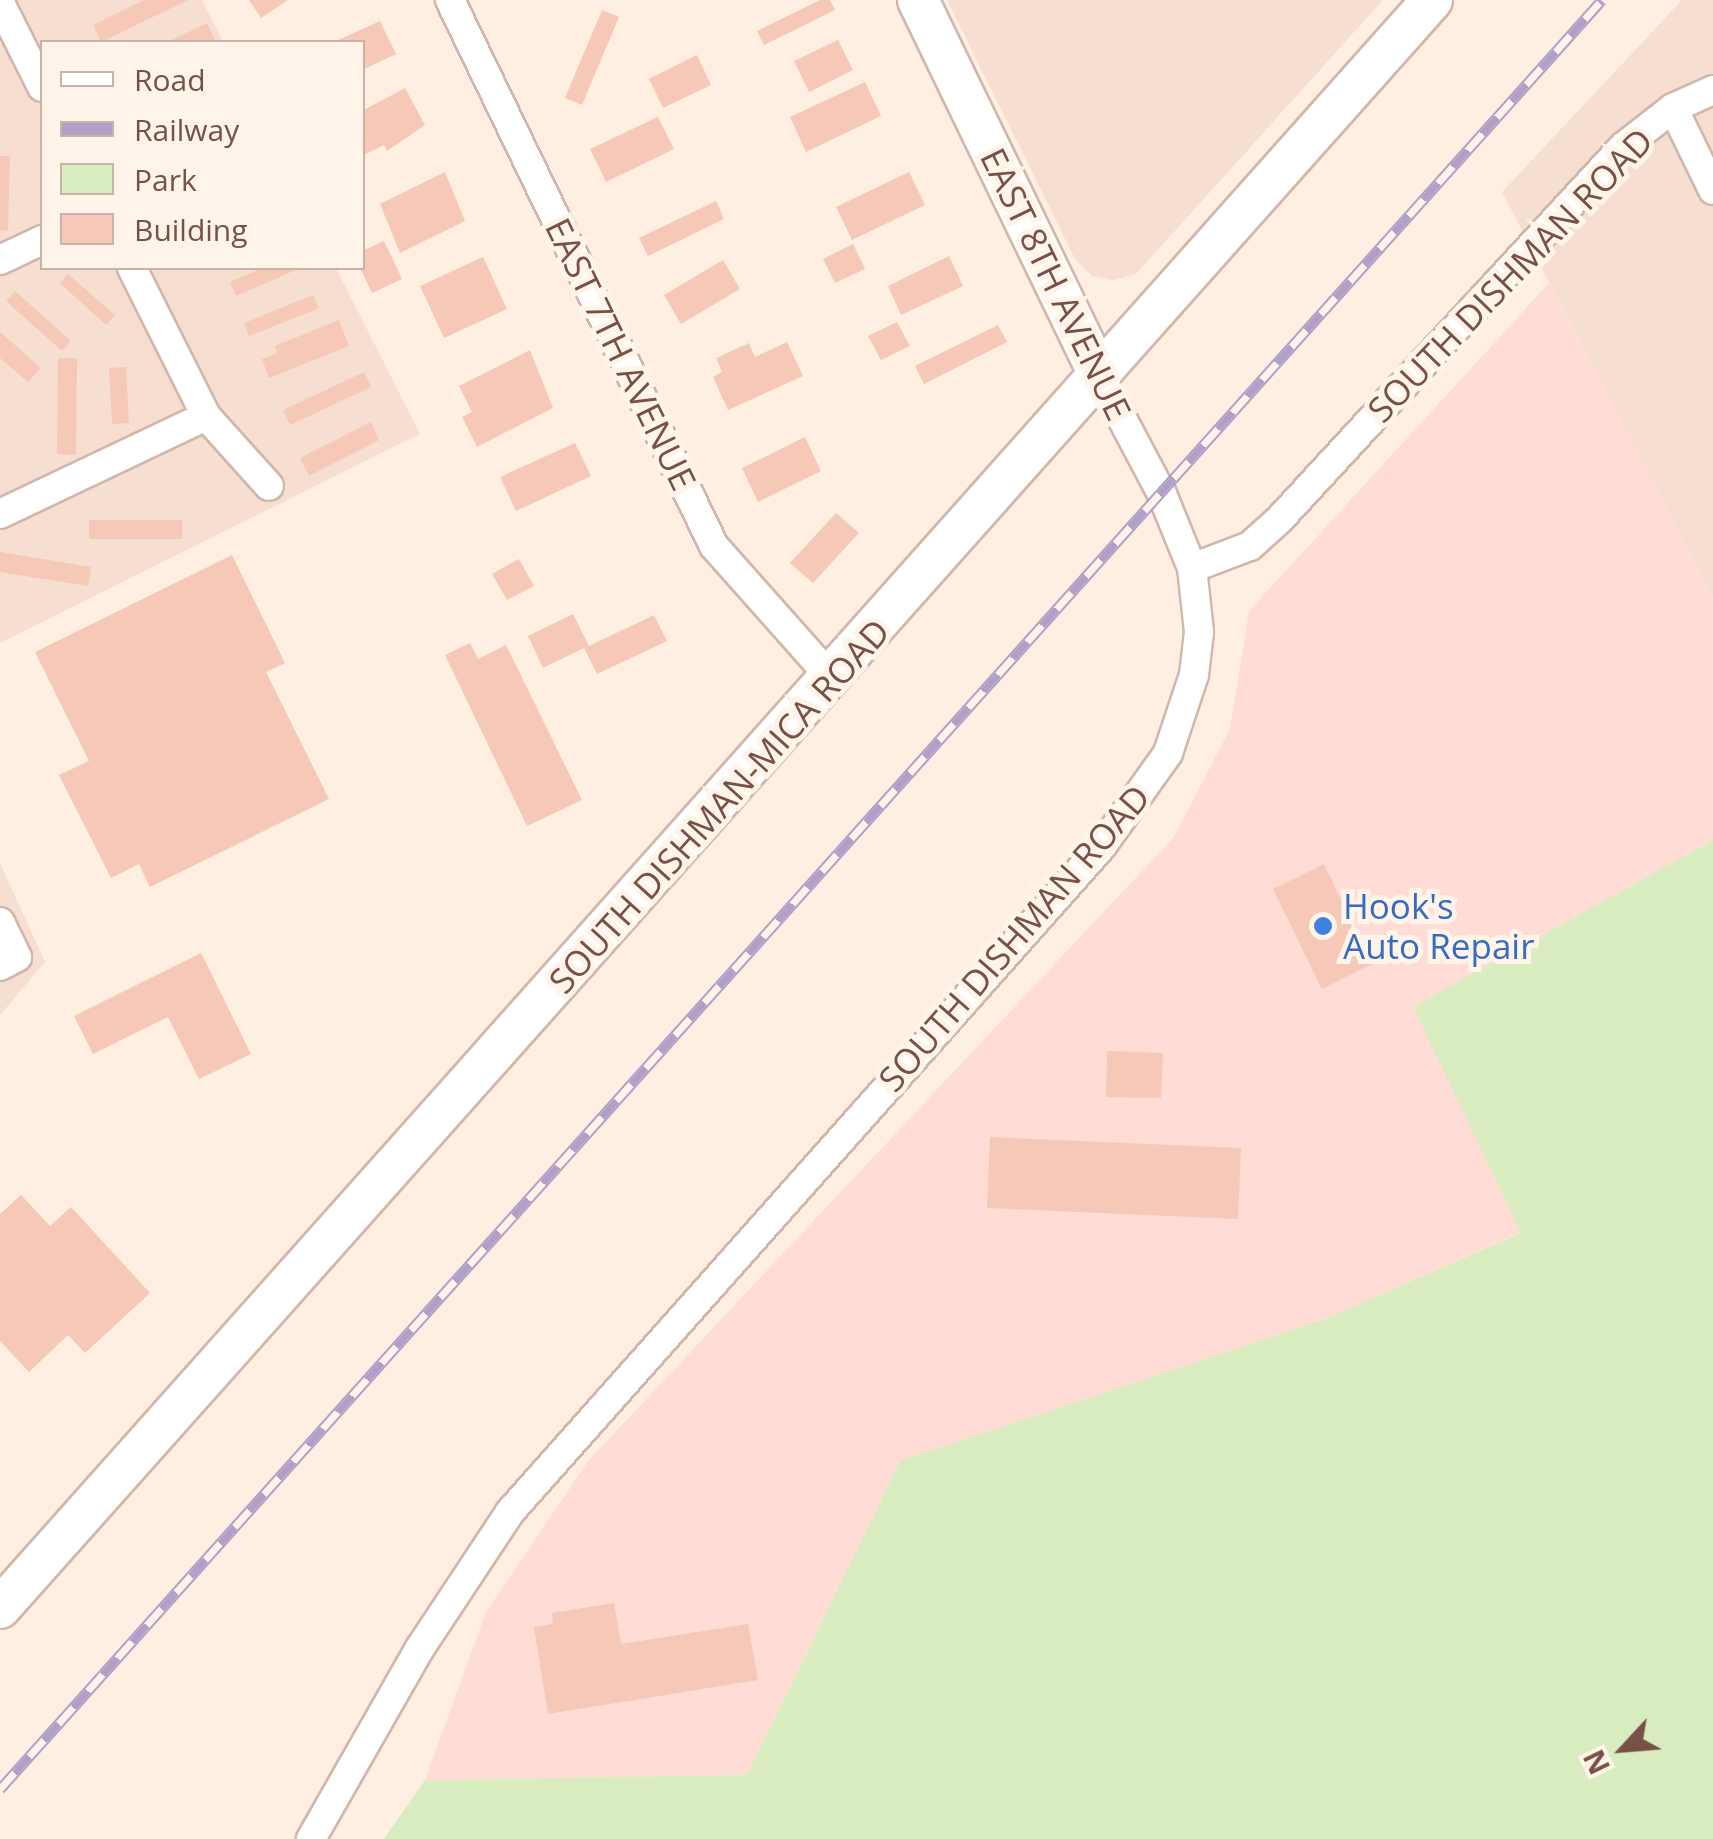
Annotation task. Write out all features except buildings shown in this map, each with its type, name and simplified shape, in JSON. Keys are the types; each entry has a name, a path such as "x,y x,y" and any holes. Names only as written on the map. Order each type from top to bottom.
{"main road":[{"name":"EAST 8TH AVENUE","path":"918,0 1100,377"},
{"name":"SOUTH DISHMAN-MICA ROAD","path":"0,1608 833,680 1432,0"}],"street":[{"name":"EAST 7TH AVENUE","path":"450,0 714,546 833,680"},
{"path":"3,13 40,83"},
{"name":"SOUTH DISHMAN ROAD","path":"311,1839 430,1632 510,1512 1150,785 1180,726 1194,675 1200,632 1192,568 1250,546 1280,520 1623,147 1672,108 1713,90"},
{"path":"1672,108 1713,190"},
{"path":"0,260 40,241"},
{"path":"133,270 206,416 269,486"},
{"name":"EAST 8TH AVENUE","path":"1100,377 1162,494 1192,568"},
{"path":"0,514 206,416"},
{"path":"0,922 17,958 0,966"}],"shaded area":[{"path":"10,0 202,0 222,40 40,40 40,270 337,270 420,434 0,643 0,44 25,32"},
{"path":"947,0 1383,0 1136,274 1113,280 1092,276 1075,259"},
{"path":"1682,0 1713,0 1713,599 1502,192"},
{"path":"1549,283 1713,599 1713,840 1414,1007 1522,1232 1322,1320 900,1461 747,1775 425,1780 486,1612 589,1460 1174,837 1230,729 1249,611"},
{"path":"0,863 45,962 0,1015"}],"green space":[{"path":"1713,840 1713,1839 384,1839 425,1780 747,1775 900,1461 1322,1320 1521,1233 1413,1007"}],"railway":[{"path":"0,1789 1602,0"}],"place":[{"name":"Hook's Auto Repair","path":"1323,926"}]}
